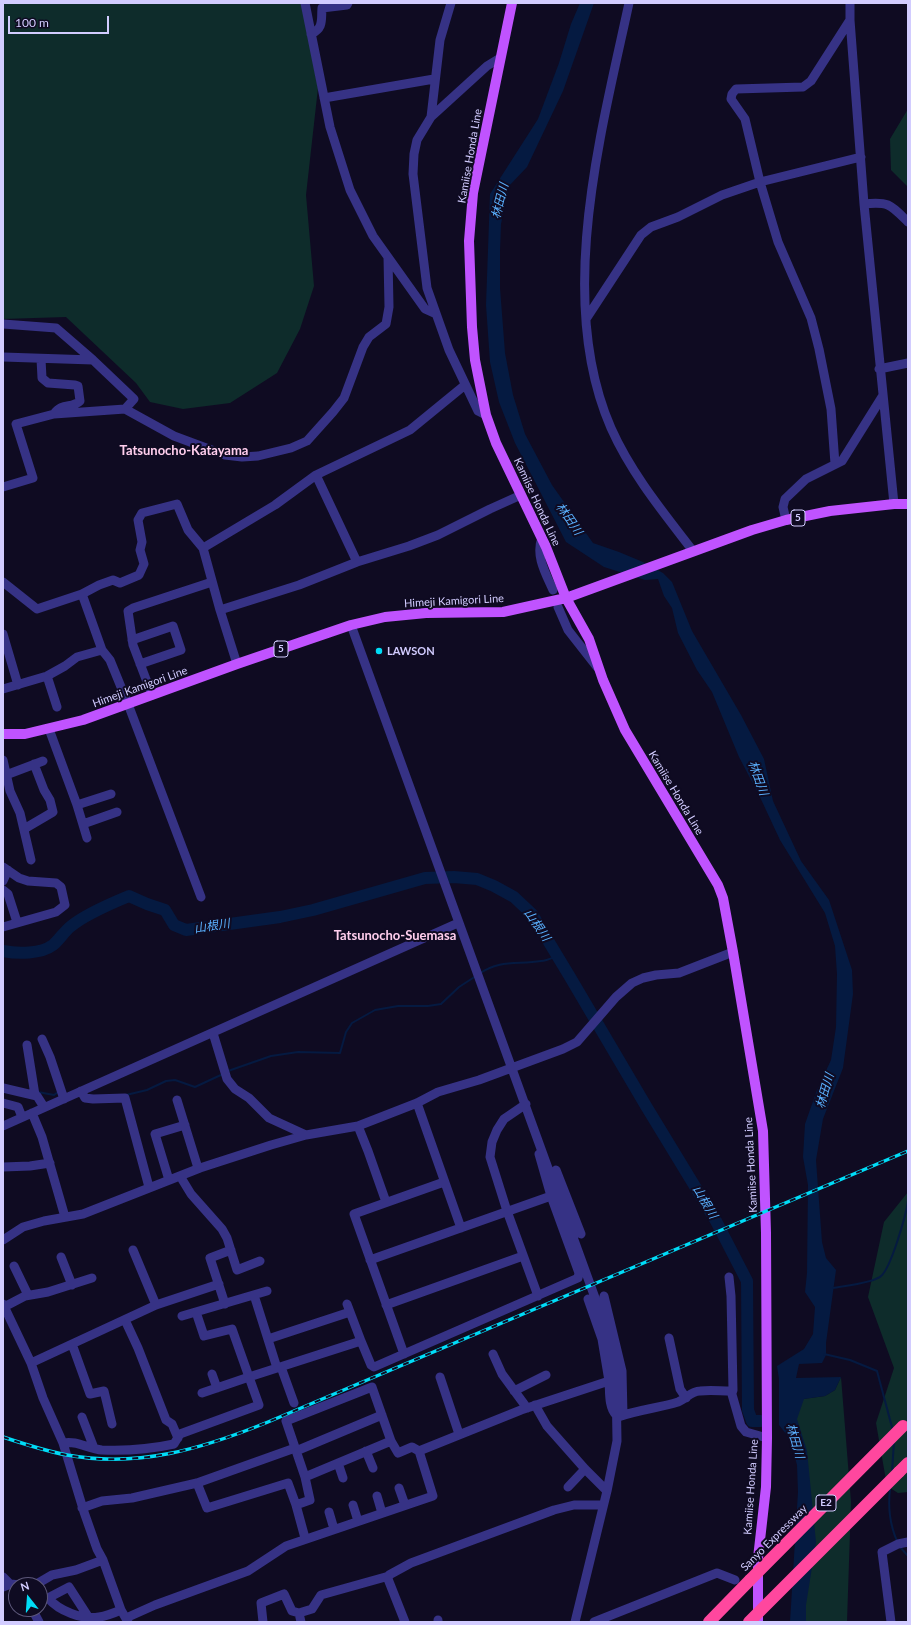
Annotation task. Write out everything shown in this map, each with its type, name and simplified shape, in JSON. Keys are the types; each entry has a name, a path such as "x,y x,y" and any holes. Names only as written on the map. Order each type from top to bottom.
{"highway":[{"name":"Sanyo Expressway","path":"708,1622 905,1423"},
{"path":"749,1622 904,1467"}],"main road":[{"name":"Kamiise Honda Line","path":"512,3 473,192 469,241 474,354 486,415 496,443 542,538 566,598 589,639 600,672 625,730 718,885 723,898 763,1130 766,1233 767,1438 766,1488 758,1558 758,1622"},
{"name":"Himeji Kamigori Line","path":"3,734 25,734 83,720 237,664 351,625 385,617 419,614 503,612 566,598 752,530 786,520 830,511 894,504 908,504"}],"street":[{"path":"305,3 330,127 350,190 373,236 425,309 436,314"},
{"path":"311,34 318,31 321,24 322,8 347,5 348,3"},
{"path":"431,117 434,79 440,40 451,3"},
{"path":"629,3 599,142 592,194 586,249 584,295 590,356 602,403 611,428 637,476 693,551"},
{"path":"850,3 864,204 879,369 894,504"},
{"path":"835,464 831,410 819,349 811,318 778,242 760,182 745,119 731,99 732,94 736,89 803,87 811,81 850,20"},
{"path":"486,415 478,412 448,350 427,288 413,174 417,140 431,117 487,66 500,58"},
{"path":"324,98 434,79"},
{"path":"586,319 641,235 651,227 678,217 722,195 760,182 860,158"},
{"path":"864,204 884,203 892,206 908,222"},
{"path":"3,487 33,478 16,424 54,414 125,409 174,436 225,455 242,457 258,456 291,448 307,441 344,398 363,347 370,337 386,324 389,307 388,257"},
{"path":"3,324 56,328 93,360 134,399 125,409"},
{"path":"3,357 93,360"},
{"path":"41,359 42,378 48,383 75,385 79,388 80,401 77,404 63,406 57,409 54,414"},
{"path":"879,369 908,363"},
{"path":"203,548 275,505 316,475 410,430 465,385"},
{"path":"786,520 783,508 785,499 806,479 842,461 882,397"},
{"path":"316,475 357,562"},
{"path":"220,610 299,585 357,562 409,546 438,535 490,508 521,495"},
{"path":"3,582 36,609 82,594 99,585 113,580 120,583 139,576 144,564 140,550 142,542 138,520 142,513 177,504 188,530 203,548 237,664"},
{"path":"542,538 539,545 539,555 541,564 553,590"},
{"path":"152,696 132,640 128,611 133,608 212,582"},
{"path":"82,594 102,650 110,660 128,704 201,898"},
{"path":"558,607 568,630 600,672"},
{"path":"351,625 458,923 538,1137 606,1328 616,1378 620,1416"},
{"path":"132,640 173,626 181,650 140,664"},
{"path":"3,634 18,685"},
{"path":"3,689 47,676 77,657 102,650"},
{"path":"47,676 57,707"},
{"path":"49,729 87,838"},
{"path":"3,760 6,775 6,792 20,813 31,860"},
{"path":"6,775 38,762 44,790 50,800 53,812 24,829"},
{"path":"77,806 111,794"},
{"path":"83,824 117,812"},
{"path":"3,881 5,868 19,878 28,881 56,883 60,887 65,905 56,912 3,927"},
{"path":"3,890 8,894 17,922"},
{"path":"3,1126 458,923"},
{"path":"3,1240 23,1227 44,1221 83,1214 198,1168 306,1135 358,1126 417,1103 438,1092 480,1080 577,1042 616,997 632,982 643,978 679,973 733,952"},
{"path":"213,1032 226,1074 235,1089 249,1098 269,1118 306,1135"},
{"path":"42,1040 50,1057 64,1099"},
{"path":"27,1045 35,1095 44,1107"},
{"path":"3,1088 35,1095"},
{"path":"81,1091 85,1098 125,1098 149,1187"},
{"path":"178,1100 198,1168"},
{"path":"3,1103 18,1107 22,1117"},
{"path":"417,1103 461,1228"},
{"path":"526,1104 504,1119 492,1142 490,1157 507,1211 538,1296"},
{"path":"32,1113 42,1137 65,1217"},
{"path":"169,1180 155,1134 185,1125"},
{"path":"358,1126 386,1202"},
{"path":"268,1339 349,1308 371,1366 374,1367 578,1278 579,1273 551,1196 537,1148 538,1137"},
{"path":"538,1137 547,1147 581,1234"},
{"path":"3,1167 50,1163"},
{"path":"180,1176 192,1194 222,1229 227,1238 237,1270 260,1261"},
{"path":"404,1354 354,1214 444,1182"},
{"path":"370,1260 551,1196"},
{"path":"133,1250 156,1305"},
{"path":"225,1304 210,1258 231,1250"},
{"path":"386,1305 523,1256"},
{"path":"61,1257 72,1285"},
{"path":"14,1266 28,1295"},
{"path":"729,1277 731,1296 732,1393 741,1426 746,1432 767,1438"},
{"path":"92,1278 48,1292 28,1295 4,1305 31,1363 42,1398 63,1443 82,1508 125,1617"},
{"path":"31,1363 156,1305 219,1284"},
{"path":"182,1316 267,1291"},
{"path":"254,1295 268,1339 294,1403"},
{"path":"575,1622 607,1491 617,1441 620,1416 622,1371 617,1343 604,1296"},
{"path":"588,1300 602,1339 613,1411 620,1416 676,1402 686,1398 691,1393 698,1391 731,1391 732,1393"},
{"path":"63,1443 71,1441 102,1450 156,1448 174,1444 180,1434 259,1405 232,1329 204,1336 196,1312"},
{"path":"125,1320 138,1348 166,1420 172,1424 178,1438"},
{"path":"669,1338 680,1389 686,1398"},
{"path":"202,1393 361,1341"},
{"path":"72,1344 90,1394 104,1391 112,1424"},
{"path":"493,1354 502,1374 514,1391 531,1407 585,1469 607,1491"},
{"path":"212,1374 217,1388"},
{"path":"514,1391 546,1375"},
{"path":"440,1377 459,1434"},
{"path":"419,1451 531,1407 609,1381"},
{"path":"89,1618 125,1617 248,1571 286,1546 305,1538 433,1496 419,1451 412,1447 398,1453 391,1441 372,1387 286,1421 306,1477 310,1500 296,1505"},
{"path":"82,1508 102,1501 132,1498 197,1483 296,1450 382,1415"},
{"path":"82,1417 94,1448"},
{"path":"306,1477 391,1441"},
{"path":"366,1451 372,1468"},
{"path":"338,1464 343,1478"},
{"path":"568,1487 585,1469"},
{"path":"197,1483 207,1508 288,1483 305,1538"},
{"path":"399,1488 405,1505"},
{"path":"377,1496 382,1513"},
{"path":"353,1505 358,1521"},
{"path":"263,1622 261,1603 284,1594 292,1611 300,1618 312,1609 321,1595 389,1576 411,1563 554,1510 574,1505 603,1505"},
{"path":"329,1512 334,1529"},
{"path":"891,1622 882,1552 898,1544 908,1542"},
{"path":"48,1577 52,1575 76,1570 102,1560"},
{"path":"594,1622 717,1573 735,1580"},
{"path":"389,1576 388,1579 405,1622"}],"green space":[{"path":"3,3 302,3 318,88 306,195 314,286 300,329 277,373 230,403 183,409 150,402 136,383 66,317 3,319"},
{"path":"908,109 908,187 891,170 890,139"},
{"path":"908,1192 908,1492 898,1493 887,1486 876,1423 894,1368 868,1297 884,1222"},
{"path":"841,1377 851,1502 847,1622 806,1622 796,1419 803,1399 825,1396 835,1390"}],"water":[{"name":"林田川","path":"580,3 594,3 563,91 527,167 509,186 501,224 500,288 505,353 513,395 525,434 552,485 593,543 643,562 663,573 672,582 692,631 741,715 764,759 773,801 801,861 829,900 852,970 853,994 843,1068 823,1119 816,1160 822,1242 826,1258 836,1270 826,1343 826,1355 822,1363 799,1364 796,1378 841,1377 835,1390 825,1396 804,1399 797,1419 807,1451 816,1542 806,1605 806,1622 790,1622 798,1492 797,1465 790,1439 779,1425 779,1379 777,1366 804,1349 813,1334 815,1307 805,1292 807,1273 808,1185 803,1157 805,1124 817,1090 831,1060 836,1027 837,974 835,946 825,913 780,840 739,757 712,692 697,670 678,633 672,608 664,596 658,579 645,580 604,567 566,542 515,443 499,402 490,362 486,305 490,194 538,119 559,63 571,24"}],"waterway":[{"name":"山根川","path":"3,951 15,953 36,952 48,948 53,945 70,927 83,918 129,896 165,910 174,925 186,930 280,917 313,910 425,878 454,877 477,879 514,897 532,914 716,1221 747,1281 748,1410 752,1421 761,1421"},
{"path":"479,974 487,969 502,964 543,961 557,956"},
{"path":"228,1071 271,1056 298,1052 340,1053 346,1032 352,1023 375,1010 398,1006 428,1006 441,1004 459,987 476,976"},
{"path":"126,1095 147,1090 166,1081 175,1080 195,1087 223,1074"},
{"path":"38,1092 54,1095 58,1092"},
{"path":"833,1288 872,1281 881,1276 885,1271 893,1252 908,1201"},
{"path":"824,1354 850,1360 877,1371 893,1431"},
{"path":"892,1472 894,1441"},
{"path":"890,1489 890,1515 897,1541"},
{"path":"900,1547 908,1556"}],"railway":[{"path":"3,1437 67,1455 93,1458 119,1459 144,1457 169,1454 194,1448 268,1422 908,1151"}],"place":[{"name":"LAWSON","path":"379,651"}],"district":[{"name":"Tatsunocho-Katayama","path":"184,451"},
{"name":"Tatsunocho-Suemasa","path":"395,936"}]}
